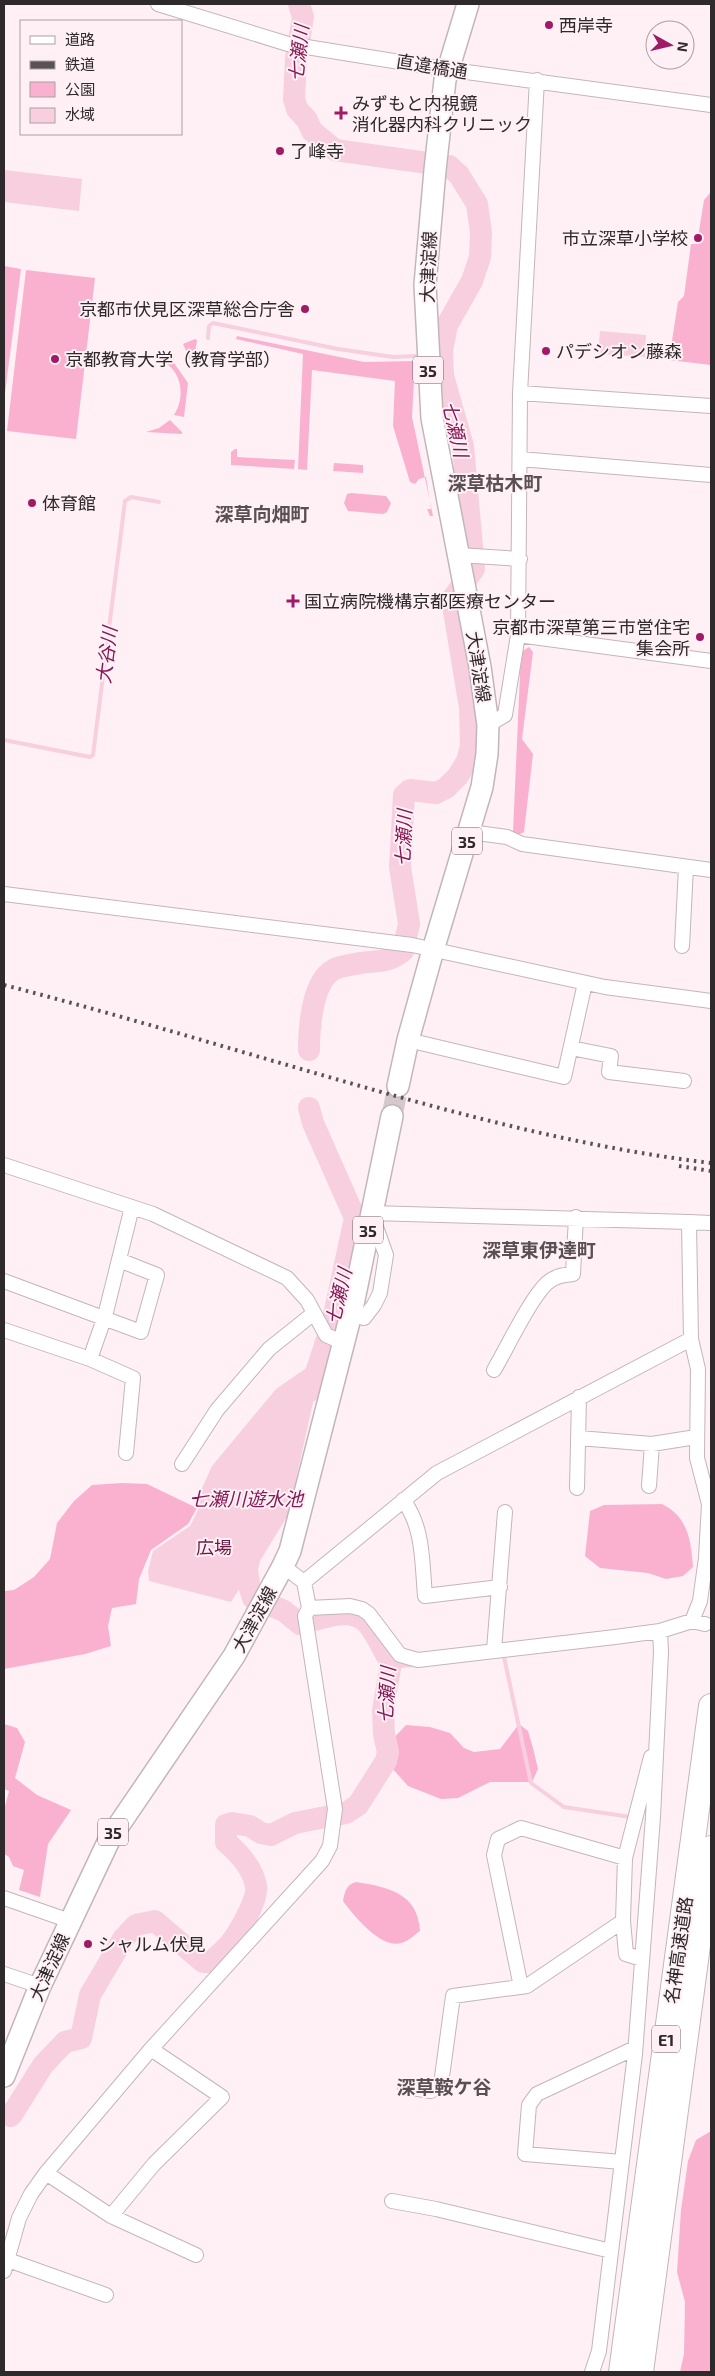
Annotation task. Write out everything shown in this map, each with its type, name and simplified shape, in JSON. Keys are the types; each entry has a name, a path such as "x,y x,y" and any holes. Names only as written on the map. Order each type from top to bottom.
{"highway":[{"name":"名神高速道路","path":"621,2372 711,1706"},
{"name":"名神高速道路","path":"641,2372 711,1848"}],"main road":[{"name":"大津淀線","path":"398,1086 408,1040 433,950 470,832 482,787 487,754 488,725 480,667 465,591 466,558 432,418 427,356 426,265 436,163 448,69 468,4"},
{"name":"大津淀線","path":"4,2076 40,1986 115,1830 224,1671 263,1604 290,1551 335,1339 351,1314 392,1116"}],"street":[{"name":"直違橋通","path":"158,4 291,45 448,69 711,105"},
{"path":"488,725 505,715 518,635 520,394 537,80"},
{"path":"520,394 711,406"},
{"path":"520,459 711,475"},
{"path":"466,558 520,559"},
{"path":"518,635 711,661"},
{"path":"470,832 507,837 522,844 711,870"},
{"path":"682,946 686,867"},
{"path":"4,894 406,944 586,984 711,1001"},
{"path":"408,1040 564,1077 586,984"},
{"path":"572,1048 611,1056 609,1072 684,1081"},
{"path":"4,1165 153,1214 287,1278 308,1300 314,1313 335,1339"},
{"path":"90,1359 105,1316 132,1207"},
{"path":"371,1213 576,1217 711,1223"},
{"path":"494,1370 535,1299 548,1283 561,1275 573,1274 576,1217"},
{"path":"307,1618 350,1606 362,1609 369,1614 400,1655 418,1660 494,1650 555,1649 699,1623 706,1558 709,1504 697,1458 696,1438 704,1370 691,1340 689,1222"},
{"path":"4,1281 105,1316 141,1332 157,1275 119,1260"},
{"path":"182,1464 217,1410 269,1349 314,1313"},
{"path":"4,1330 90,1359 133,1378 126,1453"},
{"path":"304,1582 437,1473 691,1340"},
{"path":"577,1488 580,1397"},
{"path":"579,1438 652,1444 696,1438"},
{"path":"649,1486 652,1444"},
{"path":"403,1500 412,1512 418,1527 425,1596 500,1587"},
{"path":"494,1650 505,1512"},
{"path":"106,2295 6,2265 20,2218 31,2194 46,2173 151,2049 322,1860 330,1846 335,1813 307,1618 304,1582 283,1566"},
{"path":"592,2372 599,2351 635,2048 656,1750 661,1652 660,1631"},
{"path":"642,1959 626,1954 623,1921 625,1858 648,1761 656,1750"},
{"path":"520,1987 494,1855 498,1839 521,1828 625,1858"},
{"path":"4,1898 70,1921"},
{"path":"406,2087 431,2091 441,2084 453,1996 527,1986 623,1921"},
{"path":"4,1974 40,1986"},
{"path":"622,2162 525,2154 529,2105 537,2094 635,2048"},
{"path":"111,2216 154,2164 222,2097 151,2049"},
{"path":"46,2173 111,2216 196,2255"},
{"path":"392,2201 436,2209 611,2251"}],"green space":[{"path":"711,192 711,365 669,360 678,302 684,296 691,244 697,244 704,200"},
{"path":"4,266 21,269 4,401"},
{"path":"26,270 95,278 76,439 7,431"},
{"path":"237,336 364,362 415,361 412,417 425,477 419,479 415,484 410,482 393,426 395,381 312,370 307,470 298,469 303,354 236,339"},
{"path":"195,339 197,340 194,361 191,362 183,344"},
{"path":"161,353 174,355 174,363 188,383 184,417 174,415 180,400 180,384 173,370 160,360"},
{"path":"170,420 182,434 146,432 159,428"},
{"path":"237,449 237,457 295,460 294,469 231,465 231,452"},
{"path":"334,463 363,465 363,473 333,471"},
{"path":"347,494 386,496 391,503 387,512 383,514 348,511 344,503"},
{"path":"430,500 433,516 430,516 427,509 431,509"},
{"path":"529,647 533,652 522,739 533,754 524,832 518,835 513,832 521,652"},
{"path":"147,1484 197,1508 188,1524 151,1550 139,1579 136,1604 112,1608 108,1626 111,1646 85,1654 4,1669 4,1591 14,1590 34,1577 50,1559 57,1523 74,1501 92,1485"},
{"path":"662,1504 678,1516 689,1539 693,1567 683,1576 666,1579 648,1573 600,1568 585,1556 590,1511 604,1505"},
{"path":"4,1724 17,1728 25,1742 15,1778 37,1795 71,1810 48,1844 40,1897 19,1890 24,1870 13,1866 9,1857 4,1854 4,1810 9,1791 4,1789"},
{"path":"519,1724 528,1731 538,1769 532,1782 490,1782 458,1798 441,1799 408,1786 390,1766 392,1740 406,1725 430,1727 450,1733 464,1748 474,1752 500,1749"},
{"path":"356,1882 379,1886 399,1894 407,1900 414,1908 420,1931 406,1941 396,1944 387,1942 370,1931 343,1901 347,1889"},
{"path":"711,2131 711,2372 680,2372 684,2354 685,2302 677,2272 681,2210 688,2161 696,2140"}],"water":[{"path":"4,170 82,179 79,211 4,202"},
{"path":"600,331 646,335 645,357 598,354"},
{"name":"七瀬川遊水池","path":"315,1362 328,1366 316,1389 288,1515 260,1561 258,1570 260,1582 241,1586 231,1602 149,1581 148,1571 153,1551 190,1526 199,1508 198,1497 212,1466 276,1389"}],"waterway":[{"name":"七瀬川","path":"299,4 303,17 296,59 294,99 297,109 307,120 312,131 335,150 449,166 459,175 477,204 481,233 480,257 472,281 447,325 442,351 443,376 463,446 474,569 452,599 470,708 471,746 467,761 458,776 446,788 436,793 410,790 404,795 400,867 409,924 403,951 387,960 339,968 326,976 320,984 313,1006 309,1050"},
{"name":"大谷川","path":"208,338 209,326 213,323 338,349 393,357 416,356"},
{"name":"大谷川","path":"4,740 90,757 93,755 125,501 131,497 159,502"},
{"name":"七瀬川","path":"309,1108 313,1123 355,1218 332,1324 310,1391"},
{"name":"七瀬川","path":"5,2114 11,2116 43,2065 65,2042 81,2038 90,1995 123,1939 136,1925 155,1921 203,1962 211,1962 232,1941 251,1908 256,1886 245,1862 226,1842 226,1825 232,1823 250,1826 261,1833 271,1835 295,1823 346,1813 358,1805 386,1761 388,1752 384,1734 383,1710 391,1663 374,1632 360,1618 343,1614 300,1624 284,1611 253,1598 245,1574 249,1554"},
{"path":"504,1657 531,1783 564,1807 631,1817"},
{"path":"391,1663 396,1666 416,1665"}],"tunnel":[{"path":"392,1116 398,1086"}],"railway":[{"path":"4,985 433,1106 543,1134 655,1155 711,1163"},
{"path":"679,1166 711,1171"}],"place":[{"name":"西岸寺","path":"549,25"},
{"name":"みずもと内視鏡 消化器内科クリニック","path":"341,113"},
{"name":"了峰寺","path":"280,151"},
{"name":"市立深草小学校","path":"698,238"},
{"name":"京都市伏見区深草総合庁舎","path":"305,309"},
{"name":"パデシオン藤森","path":"546,351"},
{"name":"京都教育大学（教育学部）","path":"55,359"},
{"name":"体育館","path":"32,503"},
{"name":"国立病院機構京都医療センター","path":"293,601"},
{"name":"京都市深草第三市営住宅 集会所","path":"700,637"},
{"name":"シャルム伏見","path":"88,1944"}],"district":[{"name":"深草枯木町","path":"495,482"},
{"name":"深草向畑町","path":"262,513"},
{"name":"深草東伊達町","path":"539,1249"},
{"name":"深草鞍ケ谷","path":"444,2086"}],"park label":[{"name":"広場","path":"214,1547"}]}
